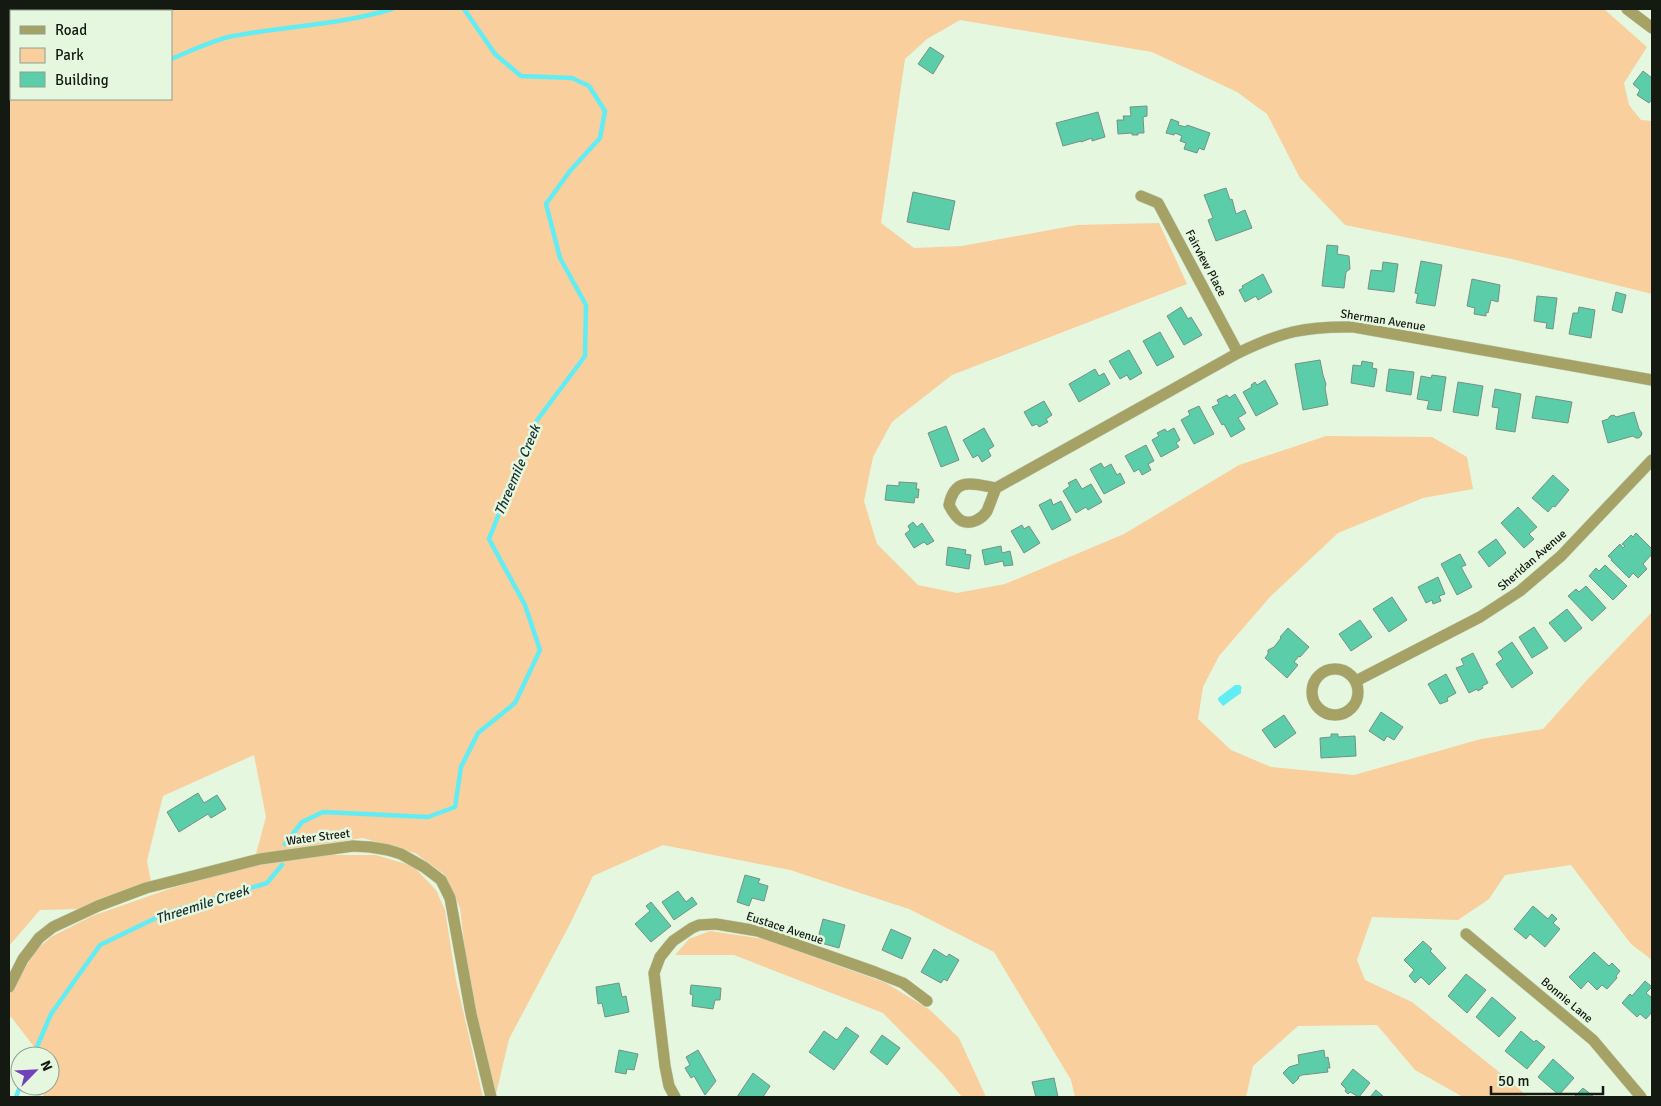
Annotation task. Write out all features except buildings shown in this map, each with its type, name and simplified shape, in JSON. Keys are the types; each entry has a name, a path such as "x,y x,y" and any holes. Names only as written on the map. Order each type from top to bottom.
{"street":[{"path":"1628,9 1652,28"},
{"name":"Fairview Place","path":"1141,196 1158,203 1238,353"},
{"name":"Sherman Avenue","path":"996,488 1238,353 1266,339 1300,329 1326,326 1354,327 1652,380"},
{"name":"Sheridan Avenue","path":"1356,681 1480,617 1520,591 1561,556 1652,460"},
{"path":"1338,669 1345,671 1356,681 1358,693 1353,707 1348,711 1333,715 1325,713 1314,702 1312,694 1314,682 1324,671 1338,669"},
{"name":"Water Street","path":"9,987 23,959 39,938 53,927 98,906 146,888 260,859 353,846 388,850 401,854 424,867 441,880 450,898 471,1014 491,1097"},
{"name":"Eustace Avenue","path":"674,1097 669,1086 665,1066 654,973 660,957 673,941 699,925 716,924 758,931 903,983 927,1001"},
{"name":"Bonnie Lane","path":"1466,934 1593,1040 1642,1097"}],"green space":[{"path":"9,9 1604,9 1647,47 1624,83 1629,105 1641,120 1652,121 1652,294 1512,259 1345,225 1300,178 1267,114 1237,92 1152,52 960,20 927,39 905,59 881,223 914,248 962,246 1077,225 1159,223 1187,284 952,375 892,422 873,457 864,501 877,544 918,585 957,593 1005,584 1124,534 1239,465 1326,436 1432,437 1467,457 1473,489 1423,498 1338,533 1270,597 1219,656 1203,687 1198,719 1231,750 1271,767 1354,775 1481,739 1543,729 1652,612 1652,960 1631,944 1571,865 1505,875 1489,899 1458,920 1372,917 1357,960 1365,980 1412,1002 1528,1097 1463,1097 1415,1070 1377,1025 1298,1026 1253,1066 1246,1097 1075,1097 1071,1080 994,952 909,909 790,870 663,845 593,876 571,922 509,1039 496,1094 483,1045 466,960 460,908 444,874 415,853 363,838 256,854 266,817 254,755 163,796 147,861 151,882 79,909 40,910 9,946"},
{"path":"327,855 376,855 413,866 436,890 445,910 456,980 483,1097 42,1097 60,1096 60,1046 33,1046 9,1016 9,996 35,951 51,937 92,916 172,888 244,868 249,861"},
{"path":"710,931 764,939 886,983 930,1010 959,1038 986,1097 962,1097 943,1074 883,1013 734,955 675,955 689,939"}],"water":[{"path":"1235,685 1240,685 1242,688 1241,693 1223,706 1218,698"}],"waterway":[{"name":"Threemile Creek","path":"172,59 226,38 353,19 392,9"},
{"name":"Threemile Creek","path":"285,844 302,822 323,812 428,817 455,807 461,767 478,733 515,703 540,650 525,605 489,539 535,423 585,356 586,305 560,258 546,204 570,171 600,138 605,111 589,86 572,78 521,76 495,54 464,9"},
{"name":"Threemile Creek","path":"37,1046 51,1014 100,945 166,913 267,883 282,865"}]}
